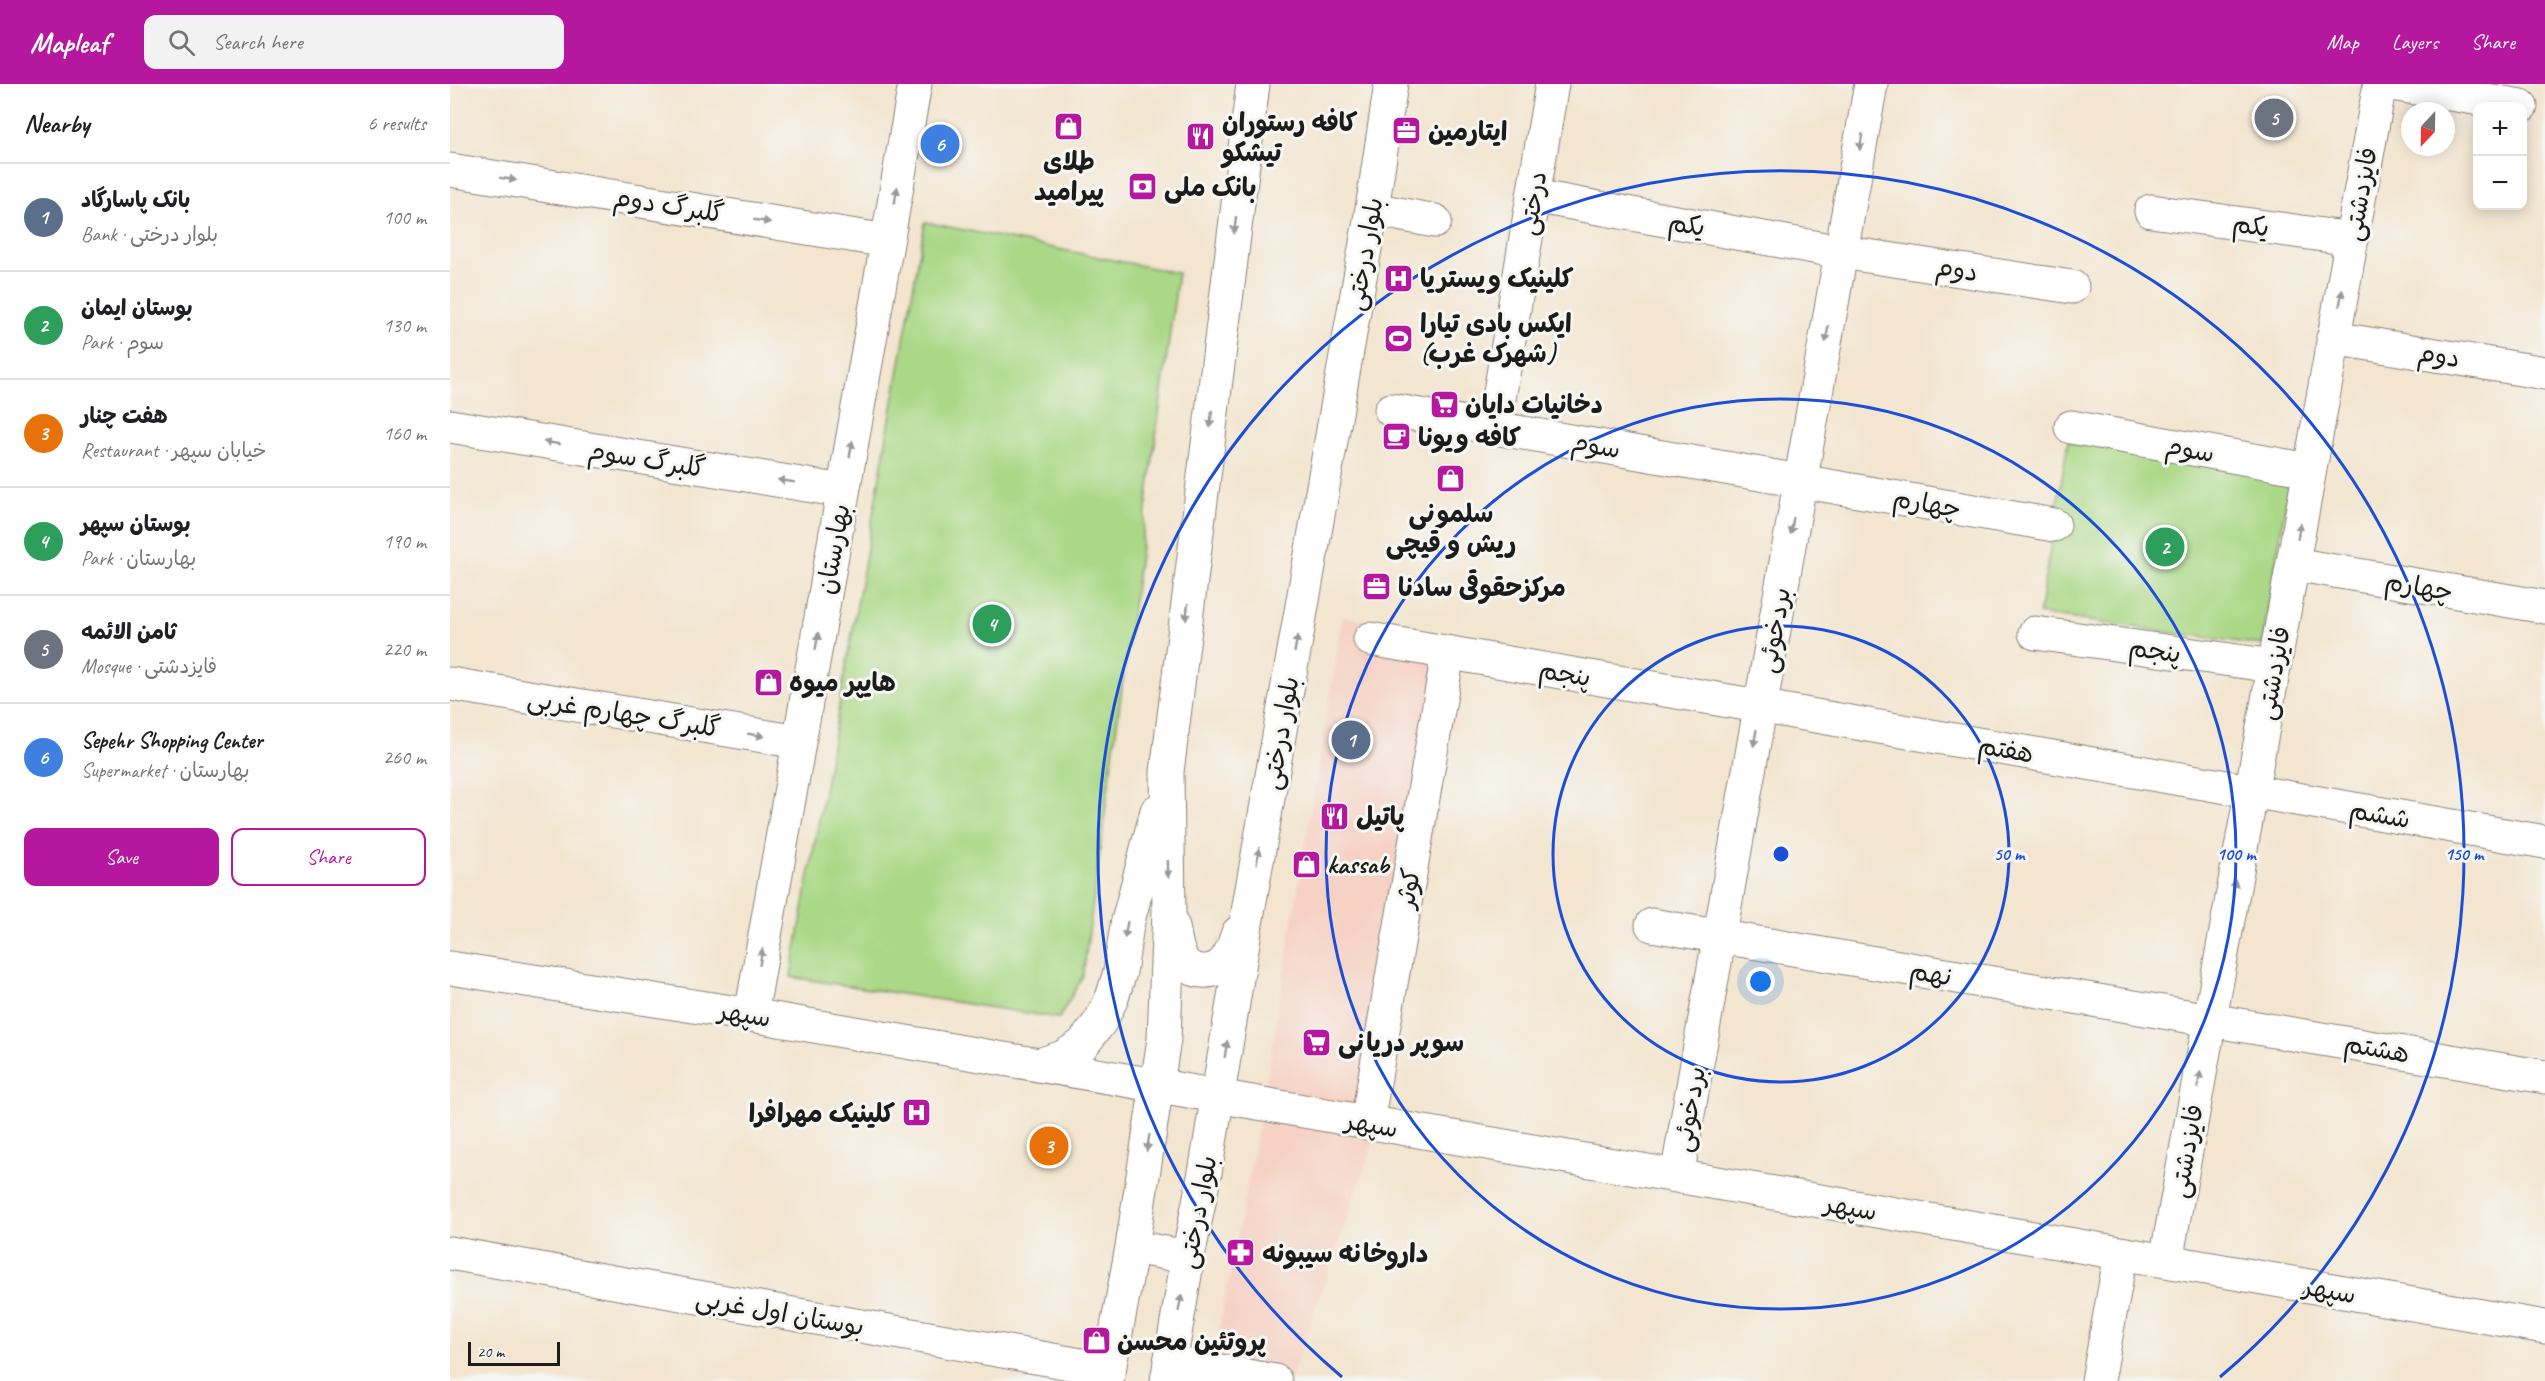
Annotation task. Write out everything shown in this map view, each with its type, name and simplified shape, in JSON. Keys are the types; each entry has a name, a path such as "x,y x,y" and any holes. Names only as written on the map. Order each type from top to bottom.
{"street":[{"name":"بهارستان","path":"751,1015 915,84"},
{"path":"1039,1065 1063,1057 1082,1045 1100,1022 1112,998 1120,972 1127,925 1167,772 1253,84"},
{"name":"بلوار درختی","path":"1168,1371 1218,1097 1249,906 1372,209 1390,84"},
{"name":"درختی","path":"1494,428 1552,84"},
{"name":"بردخوئی","path":"1677,1176 1871,84"},
{"name":"فایزدشتی","path":"2166,1261 2380,84"},
{"path":"2392,84 2494,102"},
{"path":"2527,108 2545,111"},
{"name":"گلبرگ دوم","path":"450,170 887,241"},
{"name":"یکم","path":"1533,196 1841,252"},
{"path":"1372,209 1435,221"},
{"name":"یکم","path":"2151,211 2352,239"},
{"name":"دوم","path":"1841,252 2072,287"},
{"name":"دوم","path":"2334,338 2545,373"},
{"name":"سوم","path":"1391,410 1800,480"},
{"name":"گلبرگ سوم","path":"450,426 843,491"},
{"name":"سوم","path":"2071,427 2310,470"},
{"name":"چهارم","path":"1800,480 2054,525"},
{"name":"چهارم","path":"2293,564 2545,607"},
{"name":"پنجم","path":"2035,633 2274,666"},
{"name":"پنجم","path":"1370,639 1760,707"},
{"name":"کوثر","path":"1368,1123 1448,653"},
{"name":"گلبرگ چهارم غربی","path":"450,684 799,742"},
{"name":"هفتم","path":"1760,707 2251,792"},
{"path":"1108,1376 1158,1086 1166,1013 1169,911 1167,772"},
{"name":"ششم","path":"2251,792 2545,842"},
{"path":"1169,911 1185,964 1198,971 1211,972 1222,966 1232,950 1249,906"},
{"name":"نهم","path":"1652,926 2210,1020"},
{"name":"سپهر","path":"450,968 751,1015 2545,1327"},
{"name":"هشتم","path":"2210,1020 2545,1077"},
{"path":"1132,1247 1188,1257"},
{"name":"بوستان اول غربی","path":"450,1253 1108,1376"},
{"path":"2098,1381 2121,1253"},
{"path":"1168,1371 1275,1381"}],"shaded area":[{"path":"1343,616 1466,640 1386,1107 1290,1381 1209,1381 1260,1119"}],"green space":[{"path":"925,222 1178,273 1083,976 1059,1018 791,977"},
{"path":"2068,441 2290,478 2262,645 2039,614"}],"place":[{"name":"ثامن الائمه","path":"2274,118"},
{"name":"طلای پیرامید","path":"1069,127"},
{"name":"ایتارمین","path":"1407,131"},
{"name":"کافه رستوران تیشکو","path":"1201,137"},
{"name":"Sepehr Shopping Center","path":"940,144"},
{"name":"بانک ملی","path":"1143,187"},
{"name":"کلینیک ویستریا","path":"1399,278"},
{"name":"ایکس بادی تیارا (شهرک غرب)","path":"1399,338"},
{"name":"دخانیات دایان","path":"1444,404"},
{"name":"کافه ویونا","path":"1397,437"},
{"name":"سلمونی ریش و قیچی","path":"1451,479"},
{"name":"بوستان ایمان","path":"2165,547"},
{"name":"مرکزحقوقی سادنا","path":"1377,587"},
{"name":"بوستان سپهر","path":"992,624"},
{"name":"هايپر ميوه","path":"768,682"},
{"name":"بانک پاسارگاد","path":"1351,740"},
{"name":"پاتیل","path":"1335,816"},
{"name":"kassab","path":"1306,864"},
{"name":"سوپر دریانی","path":"1317,1042"},
{"name":"کلینیک مهرافرا","path":"916,1113"},
{"name":"هفت چنار","path":"1049,1146"},
{"name":"داروخانه سیبونه","path":"1241,1253"},
{"name":"پروتئین محسن","path":"1096,1341"}]}
